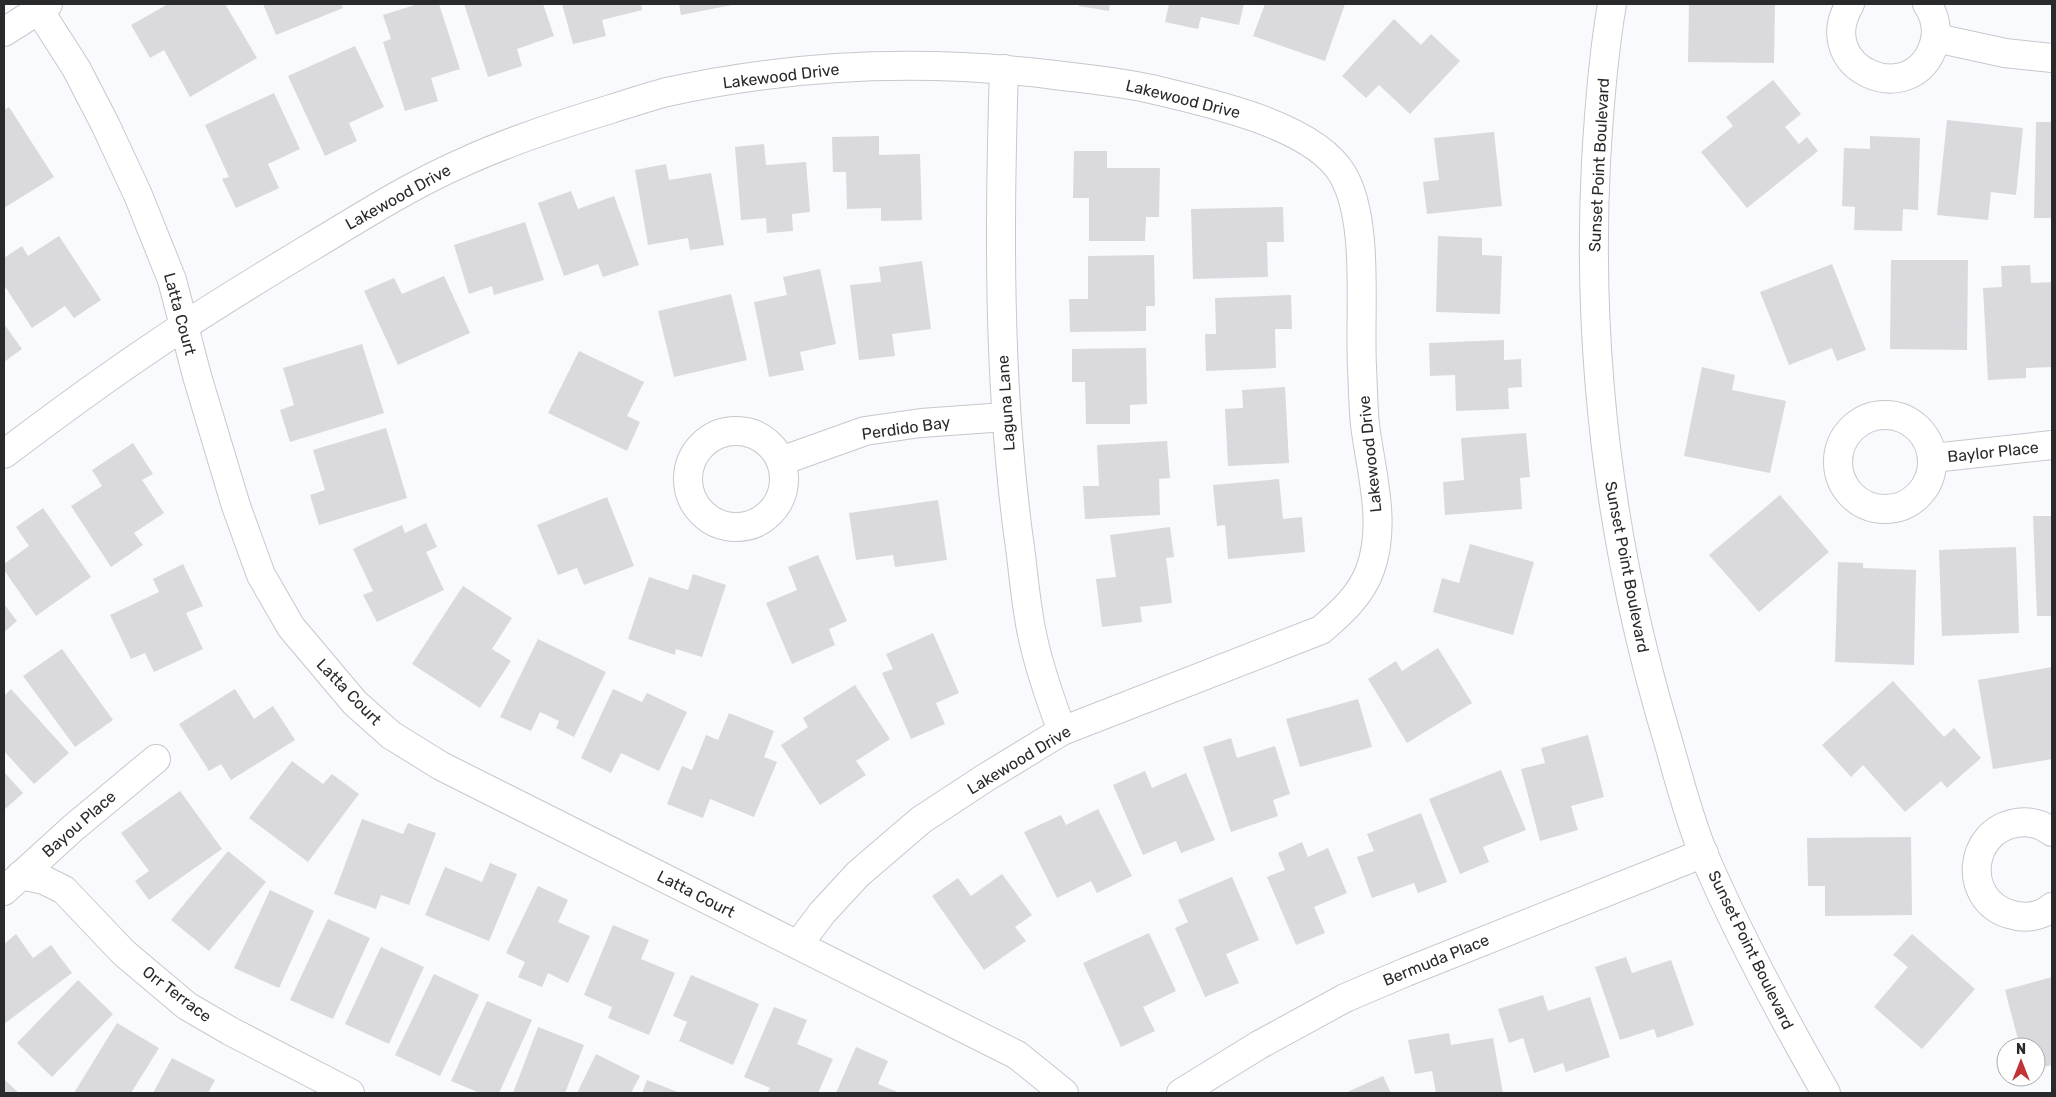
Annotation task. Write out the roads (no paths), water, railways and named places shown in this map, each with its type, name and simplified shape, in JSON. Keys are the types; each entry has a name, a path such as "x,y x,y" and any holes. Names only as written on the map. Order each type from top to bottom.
{"street":[{"name":"Sunset Point Boulevard","path":"1612,4 1607,31 1598,126 1593,215 1594,320 1602,423 1614,515 1650,683 1704,853 1783,1017 1826,1093"},
{"path":"1850,4 1841,26 1841,40 1846,54 1855,66 1868,74 1882,79 1897,78 1911,74 1931,52 1936,38 1936,24 1932,11 1927,4"},
{"path":"4,32 40,6"},
{"name":"Latta Court","path":"40,6 76,68 105,124 138,195 172,280 197,376 236,506 261,575 291,627 355,703 391,735 440,766 1017,1055 1064,1093"},
{"path":"1936,38 2005,53 2052,58"},
{"name":"Lakewood Drive","path":"4,454 132,361 184,326 387,201 460,163 523,137 664,93 794,72 861,67 946,65 1004,69 1124,83 1215,104 1288,130 1316,147 1342,171 1354,200 1360,237 1360,340 1365,420 1378,515 1377,544 1370,570 1358,592 1344,610 1321,630 1062,731 985,778 921,820 858,874 822,912 798,945"},
{"name":"Laguna Lane","path":"1004,69 1002,329 1005,417 1031,632 1044,684 1062,731"},
{"name":"Perdido Bay","path":"781,461 865,431 921,423 1005,417"},
{"name":"Baylor Place","path":"1933,458 2052,446"},
{"name":"Bayou Place","path":"12,883 73,828 156,759"},
{"path":"2052,832 2035,823 2022,822 2009,824 1997,830 1987,839 1980,850 1976,875 1980,890 1990,903 2002,912 2017,917 2032,916 2047,911 2052,907"},
{"name":"Bermuda Place","path":"1181,1093 1259,1046 1345,998 1704,853"},
{"name":"Orr Terrace","path":"12,883 44,880 64,890 124,953 187,1006 230,1031 350,1093"}]}
